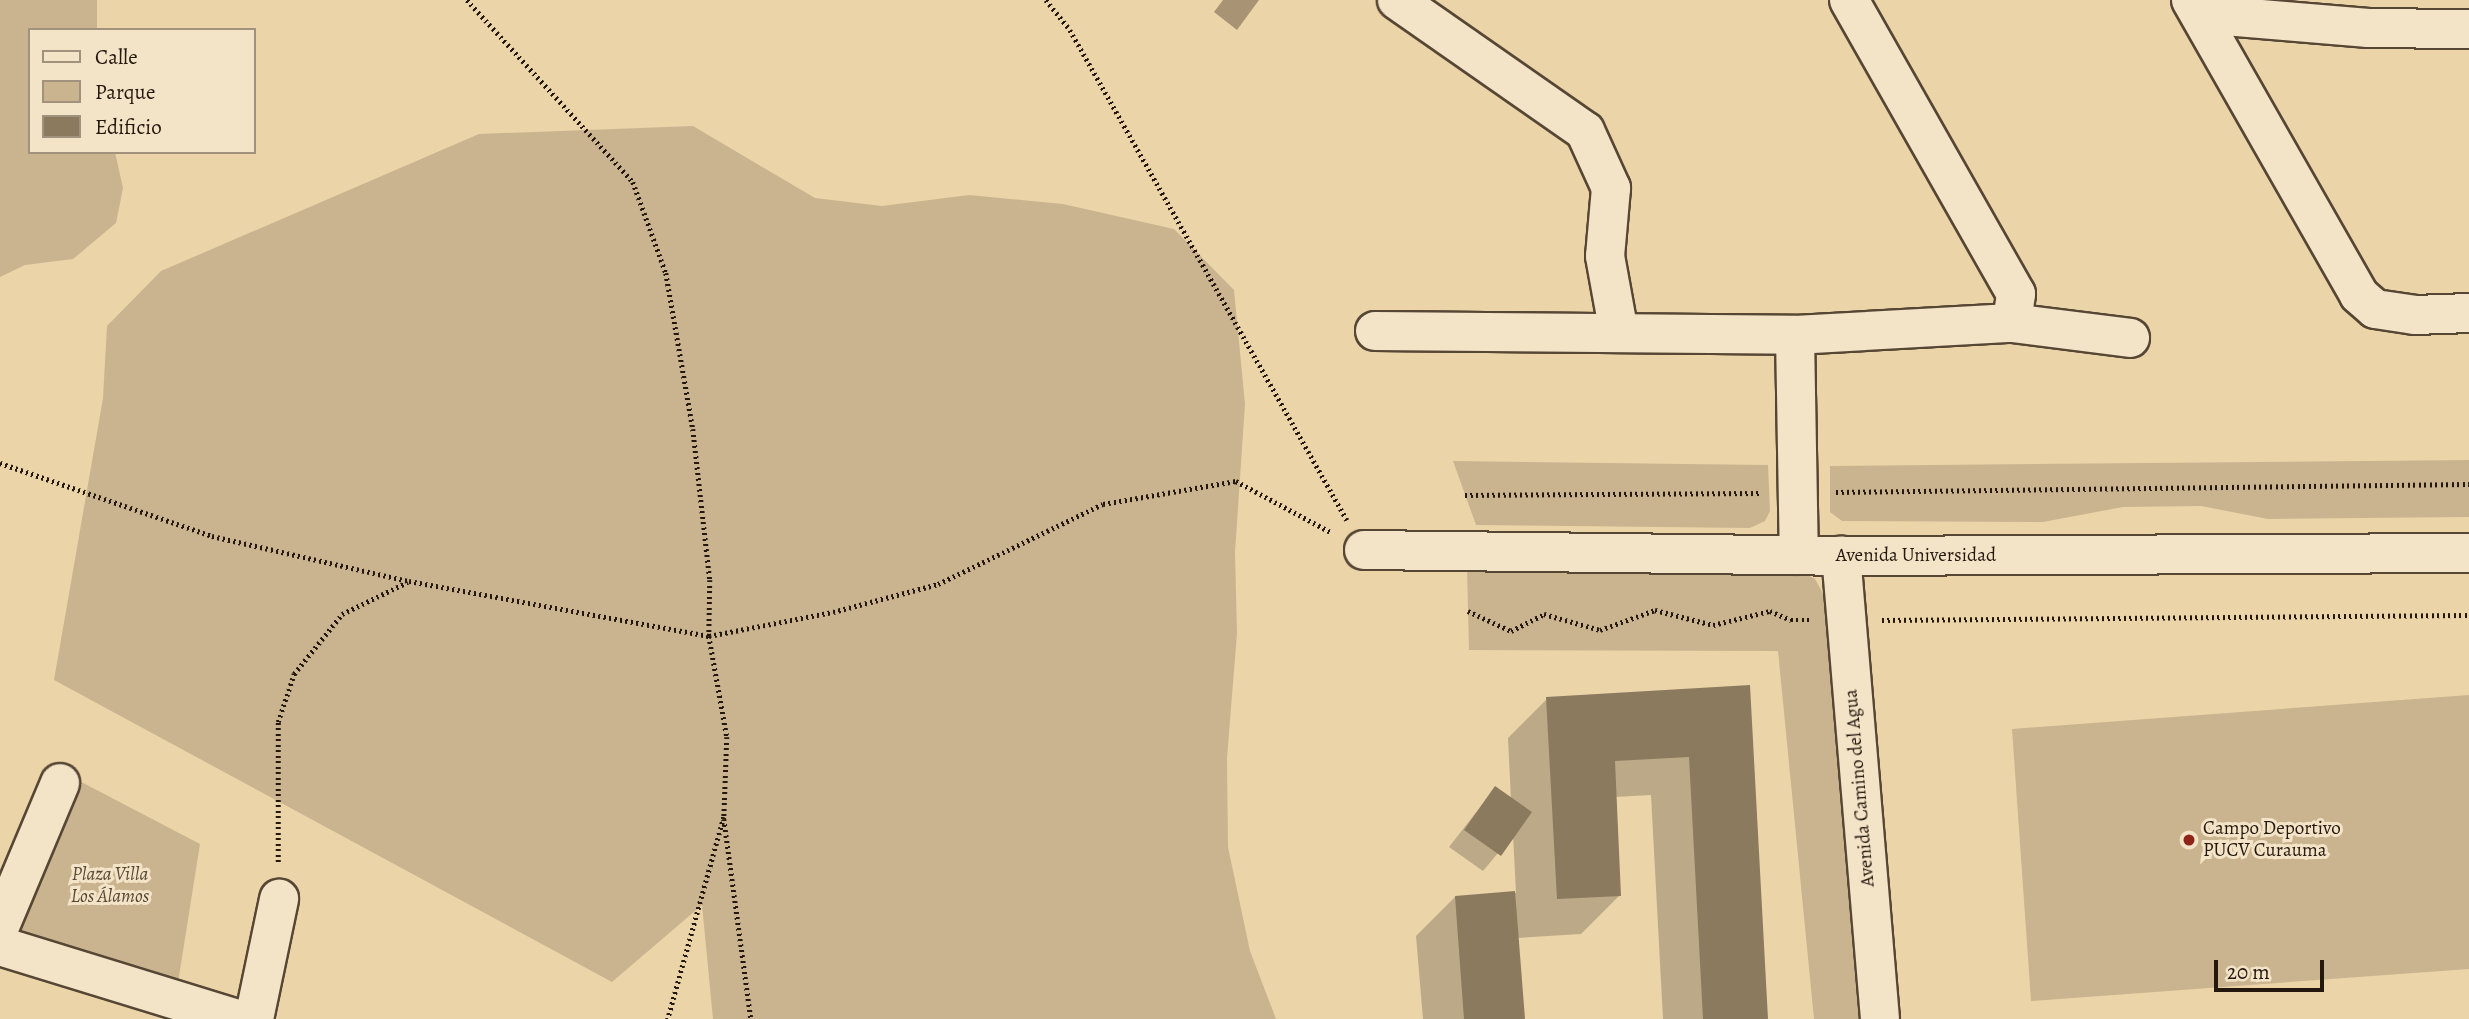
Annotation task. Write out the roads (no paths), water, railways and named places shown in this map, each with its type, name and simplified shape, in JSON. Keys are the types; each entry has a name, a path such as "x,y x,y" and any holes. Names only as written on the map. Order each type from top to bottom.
{"street":[{"path":"1397,0 1585,131 1611,188 1605,257 1619,333"},
{"path":"1849,0 2016,294 2012,323"},
{"path":"2196,7 2368,28 2469,29"},
{"path":"2196,7 2359,295 2375,309 2469,313"},
{"path":"1375,331 1796,335 2012,323 2130,338"},
{"path":"1796,335 1799,555"},
{"name":"Avenida Universidad","path":"1364,550 1841,556 2469,553"},
{"name":"Avenida Camino del Agua","path":"1841,556 1880,1019"},
{"path":"0,926 60,783"},
{"path":"254,1019 278,899"},
{"path":"0,946 237,1019"}],"place":[{"name":"Campo Deportivo PUCV Curauma","path":"2189,840"}],"park label":[{"name":"Plaza Villa Los Álamos","path":"110,886"}]}
